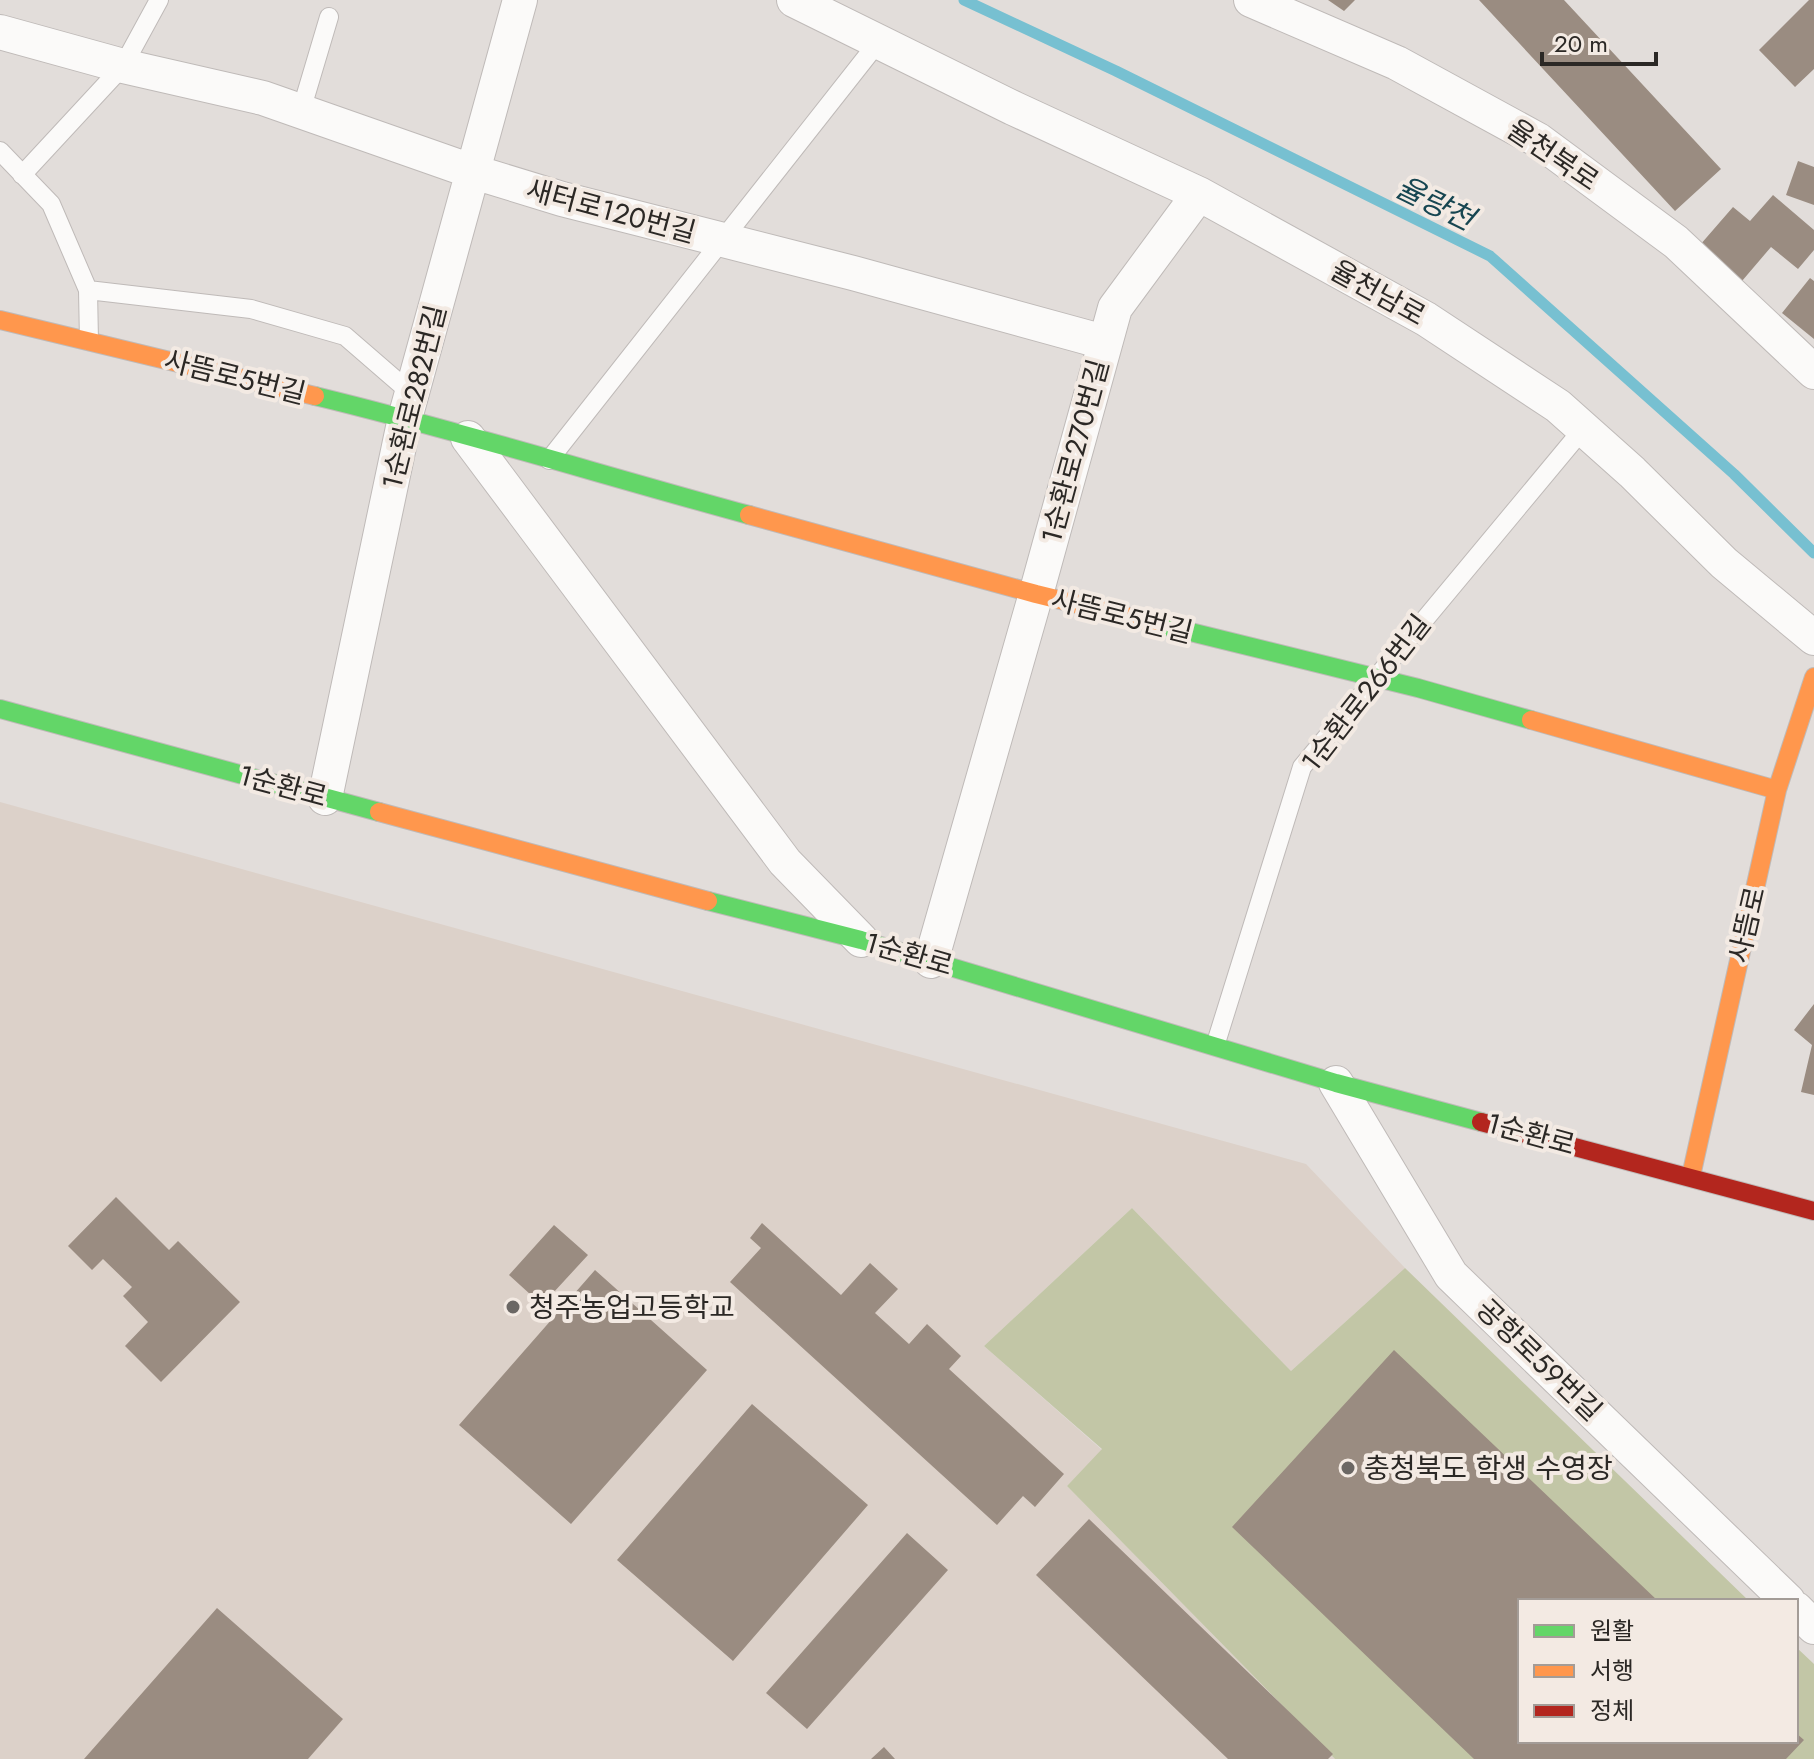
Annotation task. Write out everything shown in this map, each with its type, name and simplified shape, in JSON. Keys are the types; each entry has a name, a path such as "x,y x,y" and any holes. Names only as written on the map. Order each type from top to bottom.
{"street":[{"name":"1순환로282번길","path":"325,798 408,406 520,0"},
{"name":"율천남로","path":"794,0 1013,108 1199,194 1426,319 1558,406 1632,472 1724,563 1814,638"},
{"name":"율천북로","path":"1251,0 1397,63 1538,140 1676,242 1814,372"},
{"name":"새터로120번길","path":"0,32 123,66 263,98 474,172 562,199 1104,342"},
{"name":"1순환로270번길","path":"931,961 1115,308 1199,194"},
{"name":"사뜸로5번길","path":"0,320 408,406 468,438 1036,594 1374,677 1777,790"},
{"path":"468,438 785,862 861,940"},
{"name":"사뜸로","path":"1691,1176 1777,790 1814,677"},
{"name":"1순환로","path":"0,709 732,908 861,940 1336,1083 1814,1211"},
{"name":"공항로59번길","path":"1336,1083 1451,1275 1786,1599"},
{"path":"1798,1611 1814,1627"}],"lane":[{"path":"22,175 123,66 159,0"},
{"path":"301,111 329,17"},
{"path":"549,460 879,41"},
{"path":"0,151 51,204 88,290 89,341"},
{"name":"사뜸로5번길","path":"88,290 251,309 345,336 408,406"},
{"name":"1순환로266번길","path":"1215,1046 1302,767 1583,429"}],"shaded area":[{"name":"청주농업고등학교","path":"0,802 1306,1164 1405,1268 1291,1371 1132,1208 984,1346 1102,1450 1067,1486 1335,1759 0,1759"}],"green space":[{"name":"충청북도 학생 수영장","path":"1132,1208 1291,1371 1405,1268 1747,1599 1518,1599 1518,1743 1798,1743 1798,1649 1814,1664 1814,1759 1335,1759 1067,1486 1102,1449 984,1346"}],"building":[{"path":"1328,0 1355,0 1344,11"},
{"path":"1479,0 1564,0 1721,169 1675,211"},
{"path":"1809,0 1814,0 1814,69 1795,87 1759,50"},
{"path":"1798,161 1814,167 1814,205 1786,195"},
{"path":"1773,195 1814,230 1814,250 1798,269 1771,247 1742,281 1700,245 1733,207 1750,221"},
{"path":"1810,278 1814,281 1814,339 1782,313"},
{"path":"1814,1004 1814,1095 1801,1092 1812,1045 1794,1030"},
{"path":"116,1197 169,1250 178,1241 240,1302 161,1382 125,1346 148,1322 123,1296 132,1287 103,1259 92,1270 68,1246"},
{"path":"762,1223 841,1295 870,1263 898,1289 875,1313 909,1344 927,1324 961,1356 949,1369 1064,1474 1035,1507 1023,1496 997,1525 730,1282 761,1248 750,1238"},
{"path":"554,1225 588,1255 542,1305 509,1275"},
{"path":"595,1270 707,1370 571,1524 459,1425"},
{"path":"1394,1350 1656,1599 1518,1599 1518,1743 1798,1743 1798,1735 1804,1740 1786,1759 1474,1759 1232,1527"},
{"path":"752,1404 868,1505 733,1661 617,1560"},
{"path":"1089,1519 1333,1754 1328,1759 1228,1759 1036,1575"},
{"path":"907,1533 948,1570 807,1729 766,1693"},
{"path":"217,1608 343,1719 308,1759 84,1759"},
{"path":"884,1747 895,1759 871,1759"}],"waterway":[{"name":"율량천","path":"964,0 1116,71 1490,256 1734,474 1814,553"}],"traffic: fast":[{"path":"315,396 749,515"},
{"path":"1158,624 1418,688 1531,720"},
{"path":"0,709 379,812"},
{"path":"708,901 861,940 1336,1083 1481,1122"}],"traffic: slow":[{"path":"0,320 315,396"},
{"path":"749,515 1036,594 1158,624"},
{"path":"1691,1176 1777,790 1814,677"},
{"path":"1531,720 1777,790"},
{"path":"379,812 708,901"}],"traffic: jam":[{"path":"1481,1122 1814,1211"}],"place":[{"name":"청주농업고등학교","path":"513,1307"},
{"name":"충청북도 학생 수영장","path":"1348,1468"}]}
